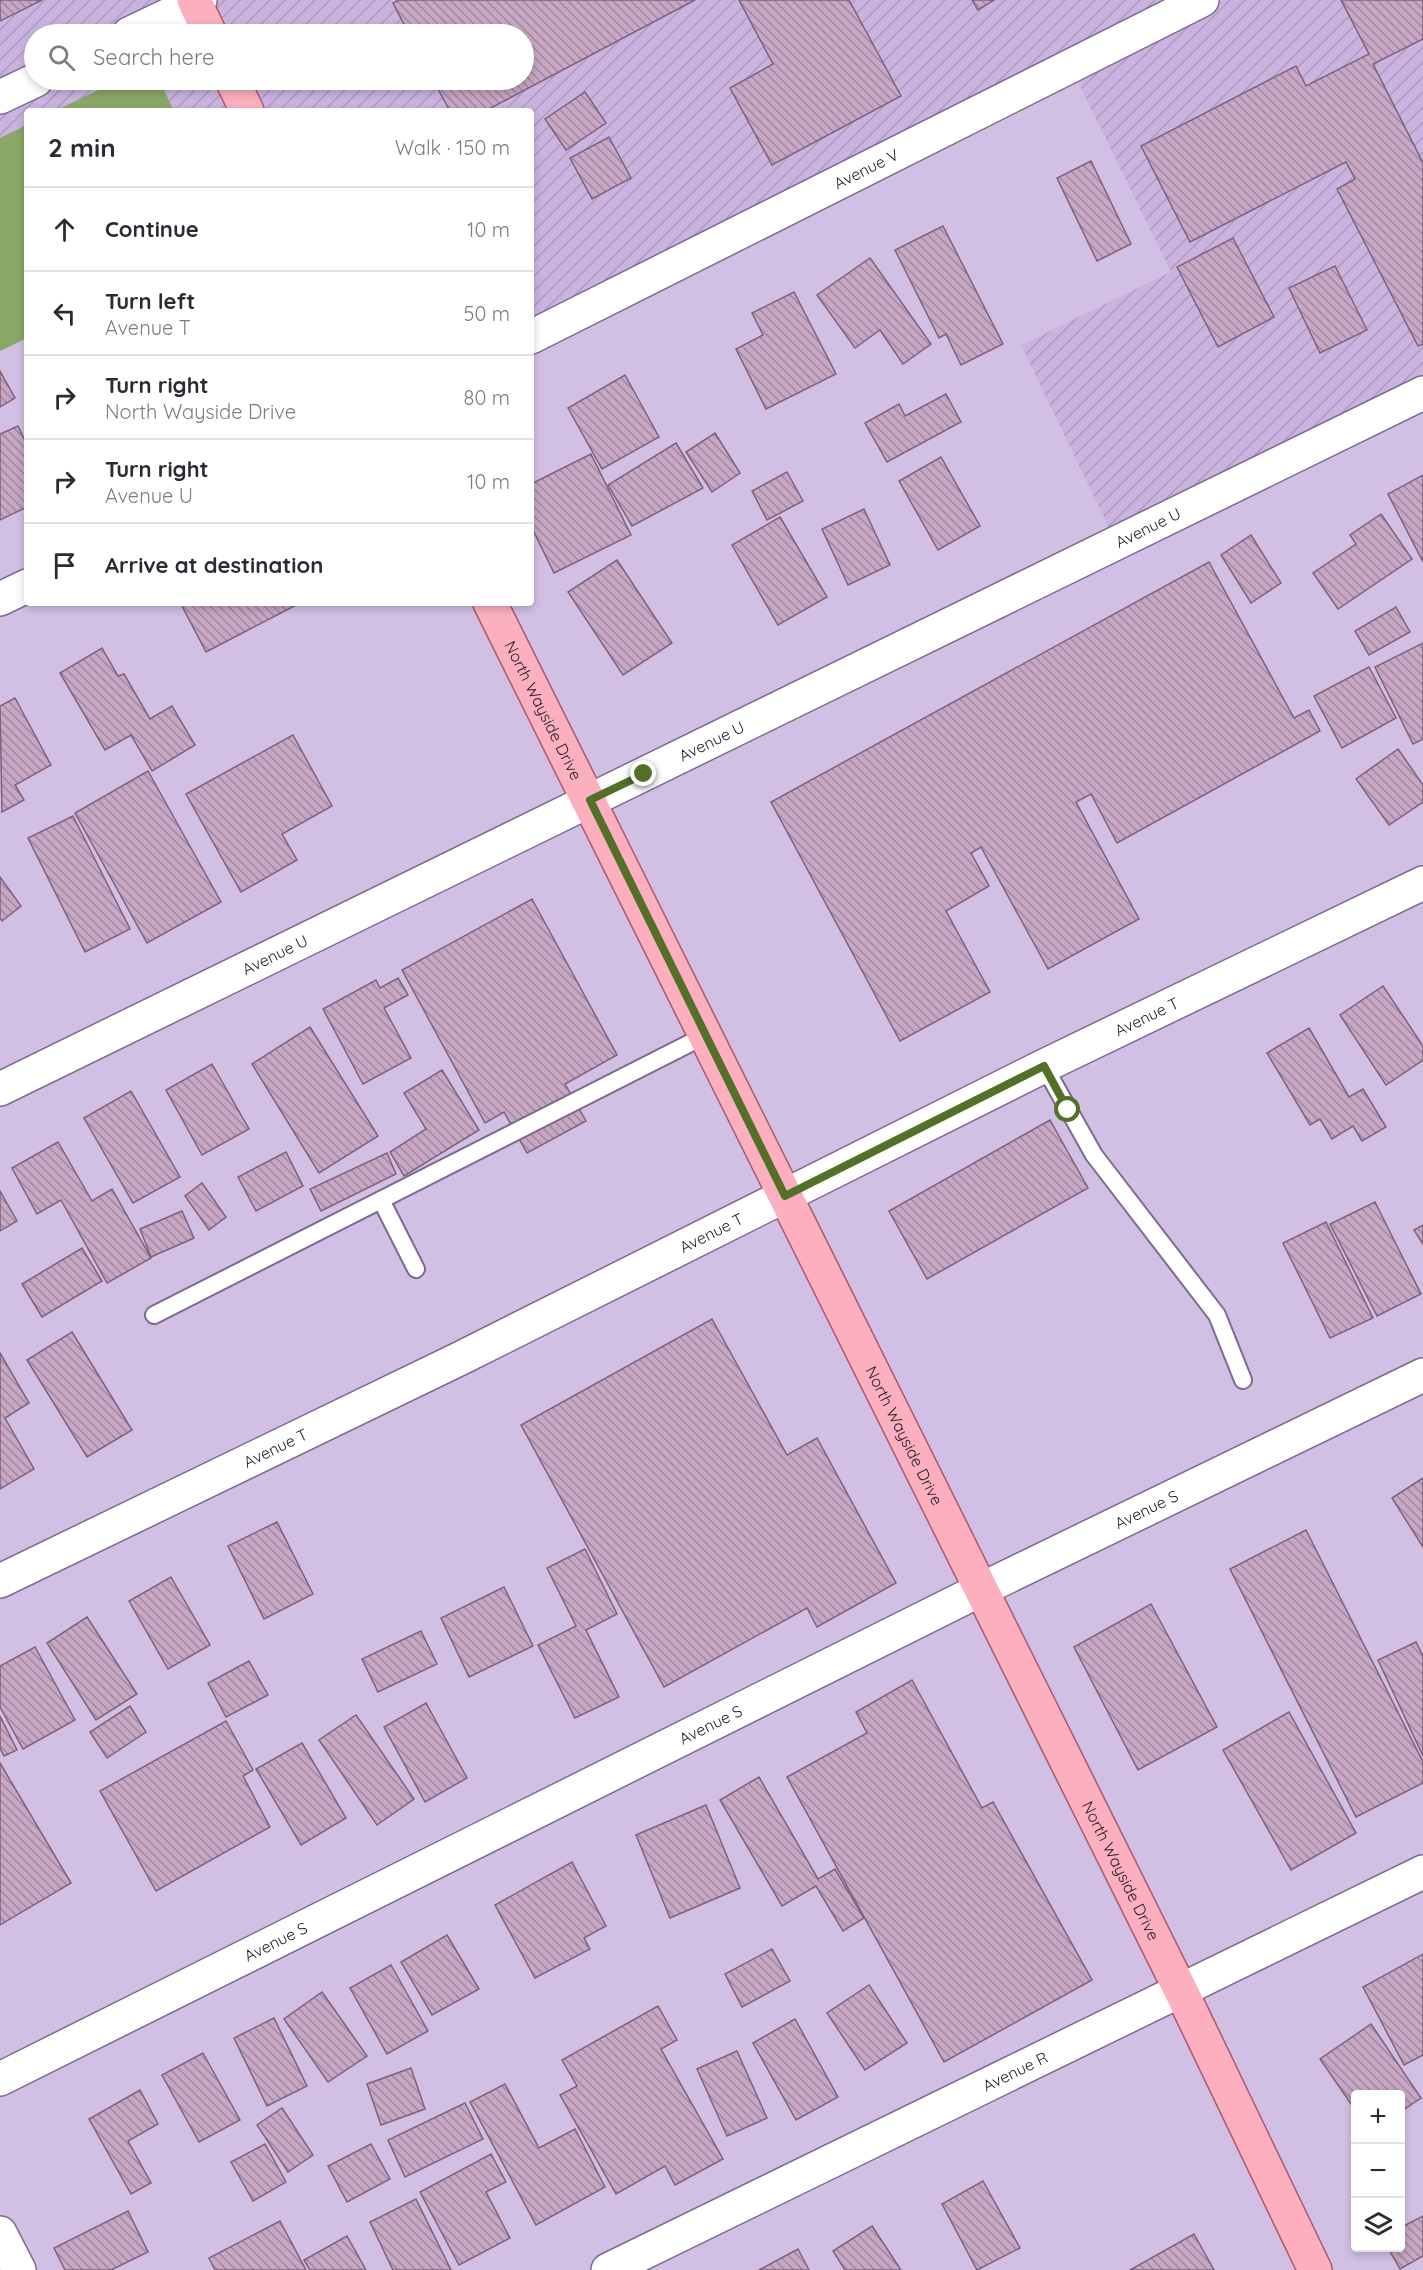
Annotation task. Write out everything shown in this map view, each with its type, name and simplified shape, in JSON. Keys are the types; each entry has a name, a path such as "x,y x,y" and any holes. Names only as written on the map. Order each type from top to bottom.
{"main road":[{"path":"196,1 206,24"},
{"path":"237,90 246,108"},
{"name":"North Wayside Drive","path":"492,606 1181,1991 1315,2270"}],"street":[{"name":"Avenue V","path":"534,335 1202,0"},
{"path":"149,24 196,1"},
{"path":"0,97 24,86"},
{"name":"Avenue U","path":"0,1089 1423,393"},
{"path":"0,599 24,587"},
{"name":"Avenue T","path":"0,1581 491,1343 1044,1066 1423,883"},
{"name":"Avenue S","path":"0,2079 981,1590 1423,1375"},
{"name":"Avenue R","path":"608,2270 1423,1872"},
{"path":"0,2233 18,2270"}],"lane":[{"path":"154,1315 706,1035"},
{"path":"1044,1066 1094,1155 1216,1315 1243,1380"},
{"path":"381,1200 416,1269"}],"shaded area":[{"path":"0,0 1423,0 1423,377 1110,530 1021,345 1171,272 1078,82 534,348 534,108 24,108 24,339 0,351"}],"green space":[{"path":"98,90 164,90 173,108 61,108"},
{"path":"24,126 24,339 0,351 0,138"}],"building":[{"path":"0,0 42,0 0,21"},
{"path":"399,0 695,0 534,85 534,24 404,24 393,3"},
{"path":"739,0 849,0 901,96 772,165 730,88 773,64"},
{"path":"972,0 994,0 978,10"},
{"path":"1341,0 1423,0 1423,39 1373,64 1423,163 1423,344 1418,346 1337,189 1355,179 1346,162 1190,242 1141,146 1296,66 1306,86 1369,54"},
{"path":"438,90 525,90 491,108 448,108"},
{"path":"585,92 606,123 566,150 545,119"},
{"path":"609,137 631,178 592,199 570,158"},
{"path":"1091,161 1131,244 1097,261 1057,178"},
{"path":"943,226 1003,344 961,365 946,334 939,338 895,250"},
{"path":"1233,238 1274,317 1218,347 1177,267"},
{"path":"870,258 931,344 903,364 880,330 855,348 817,295"},
{"path":"1335,266 1367,330 1320,353 1289,288"},
{"path":"794,292 836,374 766,409 736,349 763,335 752,313"},
{"path":"0,371 15,398 0,407"},
{"path":"625,375 659,437 602,469 568,408"},
{"path":"946,394 961,422 887,462 865,423 899,404 905,416"},
{"path":"18,426 24,439 24,508 0,520 0,434"},
{"path":"715,433 740,473 712,492 686,452"},
{"path":"676,443 703,488 632,526 608,485"},
{"path":"591,454 631,535 554,573 534,532 534,482"},
{"path":"941,457 980,526 938,550 899,481"},
{"path":"787,472 803,501 767,520 752,491"},
{"path":"1423,475 1423,562 1388,494"},
{"path":"864,509 890,565 848,585 822,529"},
{"path":"1381,514 1412,559 1338,609 1313,573 1356,544 1350,535"},
{"path":"780,517 827,597 778,625 732,545"},
{"path":"1251,535 1281,583 1251,603 1221,555"},
{"path":"617,560 672,643 623,675 568,592"},
{"path":"1209,562 1294,718 1309,710 1320,731 1117,843 1091,794 1076,802 1139,919 1048,969 981,847 971,853 989,886 946,911 990,992 900,1041 771,802"},
{"path":"182,606 294,606 206,652"},
{"path":"1396,607 1410,632 1369,655 1355,631"},
{"path":"1423,643 1423,739 1413,744 1375,667"},
{"path":"102,648 118,676 124,674 150,719 172,706 195,745 152,771 131,735 105,750 60,673"},
{"path":"1369,667 1396,718 1342,748 1314,696"},
{"path":"15,698 51,765 15,785 24,800 2,812 0,706"},
{"path":"293,735 332,806 282,834 297,860 241,892 186,794"},
{"path":"1398,749 1423,785 1423,802 1389,825 1356,779"},
{"path":"148,771 221,902 147,943 75,813"},
{"path":"73,816 130,929 85,952 28,838"},
{"path":"0,877 21,906 2,921 0,918"},
{"path":"532,899 617,1055 565,1084 586,1121 527,1153 504,1112 485,1123 402,970"},
{"path":"398,978 408,995 384,1008 411,1058 363,1084 323,1009 376,980 380,988"},
{"path":"1383,986 1423,1046 1423,1060 1386,1085 1340,1015"},
{"path":"310,1027 378,1136 319,1173 252,1064"},
{"path":"1309,1028 1349,1097 1363,1089 1386,1127 1362,1141 1353,1126 1332,1139 1320,1119 1310,1125 1267,1053"},
{"path":"212,1064 249,1129 202,1155 166,1090"},
{"path":"442,1070 479,1130 404,1176 390,1152 426,1129 404,1093"},
{"path":"131,1091 180,1177 133,1203 84,1118"},
{"path":"1050,1120 1088,1188 927,1279 889,1211"},
{"path":"58,1142 92,1201 112,1189 151,1258 107,1283 61,1200 37,1214 12,1168"},
{"path":"286,1152 303,1186 256,1211 238,1177"},
{"path":"387,1153 396,1174 321,1211 310,1189"},
{"path":"202,1183 226,1217 209,1230 185,1196"},
{"path":"0,1191 17,1221 0,1231"},
{"path":"1375,1202 1421,1294 1377,1316 1330,1224"},
{"path":"182,1211 194,1238 151,1257 140,1229"},
{"path":"1326,1222 1373,1318 1330,1338 1283,1243"},
{"path":"1423,1225 1423,1244 1414,1230"},
{"path":"82,1248 102,1281 42,1317 22,1284"},
{"path":"712,1319 787,1455 817,1438 896,1583 817,1627 807,1608 664,1687 521,1425"},
{"path":"72,1332 132,1430 87,1457 27,1360"},
{"path":"0,1353 29,1403 5,1418 34,1469 0,1489"},
{"path":"1423,1478 1423,1547 1392,1498"},
{"path":"277,1522 313,1594 264,1619 228,1546"},
{"path":"1306,1530 1423,1762 1423,1783 1356,1817 1230,1569"},
{"path":"585,1549 617,1614 586,1630 619,1697 575,1718 538,1645 576,1626 547,1568"},
{"path":"171,1577 210,1645 168,1669 129,1601"},
{"path":"504,1587 533,1646 469,1677 441,1618"},
{"path":"1151,1604 1217,1727 1138,1770 1074,1647"},
{"path":"87,1617 137,1694 96,1720 47,1643"},
{"path":"421,1631 437,1664 378,1692 362,1659"},
{"path":"1416,1642 1423,1656 1423,1756 1378,1660"},
{"path":"35,1647 75,1720 23,1749 0,1707 0,1666"},
{"path":"249,1661 268,1695 226,1717 208,1683"},
{"path":"912,1680 982,1808 993,1802 1092,1980 944,2062 787,1777 867,1733 856,1712"},
{"path":"426,1703 467,1778 425,1802 384,1727"},
{"path":"130,1706 146,1732 107,1758 90,1732"},
{"path":"1289,1712 1356,1833 1291,1870 1223,1750"},
{"path":"356,1715 414,1799 377,1825 319,1740"},
{"path":"0,1716 17,1750 4,1756 0,1748"},
{"path":"226,1721 253,1770 243,1776 270,1827 156,1891 100,1791"},
{"path":"302,1743 346,1818 301,1845 256,1769"},
{"path":"0,1763 71,1883 0,1925"},
{"path":"759,1777 818,1879 835,1869 864,1918 843,1931 816,1886 782,1906 720,1800"},
{"path":"706,1805 740,1888 670,1918 636,1835"},
{"path":"572,1862 606,1926 584,1938 590,1949 535,1978 495,1905"},
{"path":"447,1935 479,1989 432,2015 401,1962"},
{"path":"772,1949 790,1981 742,2007 725,1974"},
{"path":"1423,1954 1423,2055 1404,2065 1363,1987"},
{"path":"391,1965 428,2031 387,2054 350,1988"},
{"path":"869,1985 907,2043 865,2070 827,2013"},
{"path":"322,1992 367,2056 328,2082 284,2019"},
{"path":"658,2006 677,2040 661,2049 723,2159 675,2185 665,2166 616,2194 560,2095 577,2086 562,2060"},
{"path":"274,2018 307,2086 267,2106 234,2038"},
{"path":"795,2019 838,2097 796,2120 753,2043"},
{"path":"1371,2024 1421,2098 1405,2109 1405,2090 1351,2090 1351,2104 1320,2059"},
{"path":"737,2051 767,2118 727,2136 697,2069"},
{"path":"203,2053 240,2120 199,2142 162,2075"},
{"path":"411,2068 425,2109 381,2125 367,2084"},
{"path":"505,2084 539,2148 575,2129 605,2187 536,2225 470,2102"},
{"path":"140,2090 158,2124 128,2141 151,2183 131,2194 89,2119"},
{"path":"465,2103 483,2139 405,2177 388,2140"},
{"path":"282,2108 313,2155 288,2172 257,2125"},
{"path":"265,2144 286,2182 253,2201 231,2162"},
{"path":"371,2144 390,2179 347,2202 328,2166"},
{"path":"491,2154 506,2182 486,2192 510,2238 459,2265 420,2192"},
{"path":"983,2181 1020,2248 977,2270 942,2204"},
{"path":"416,2199 451,2270 393,2270 370,2222"},
{"path":"128,2211 148,2252 111,2270 65,2270 54,2248"},
{"path":"1423,2216 1423,2256 1400,2269 1390,2252 1405,2252 1405,2225"},
{"path":"280,2221 306,2270 215,2270 209,2258"},
{"path":"872,2226 901,2270 845,2270 833,2251"},
{"path":"1194,2234 1214,2270 1130,2270"},
{"path":"347,2236 366,2270 310,2270 304,2260"},
{"path":"798,2249 809,2270 759,2270"}],"route":[{"path":"644,774 590,800 785,1196 1044,1066 1068,1110"}]}
